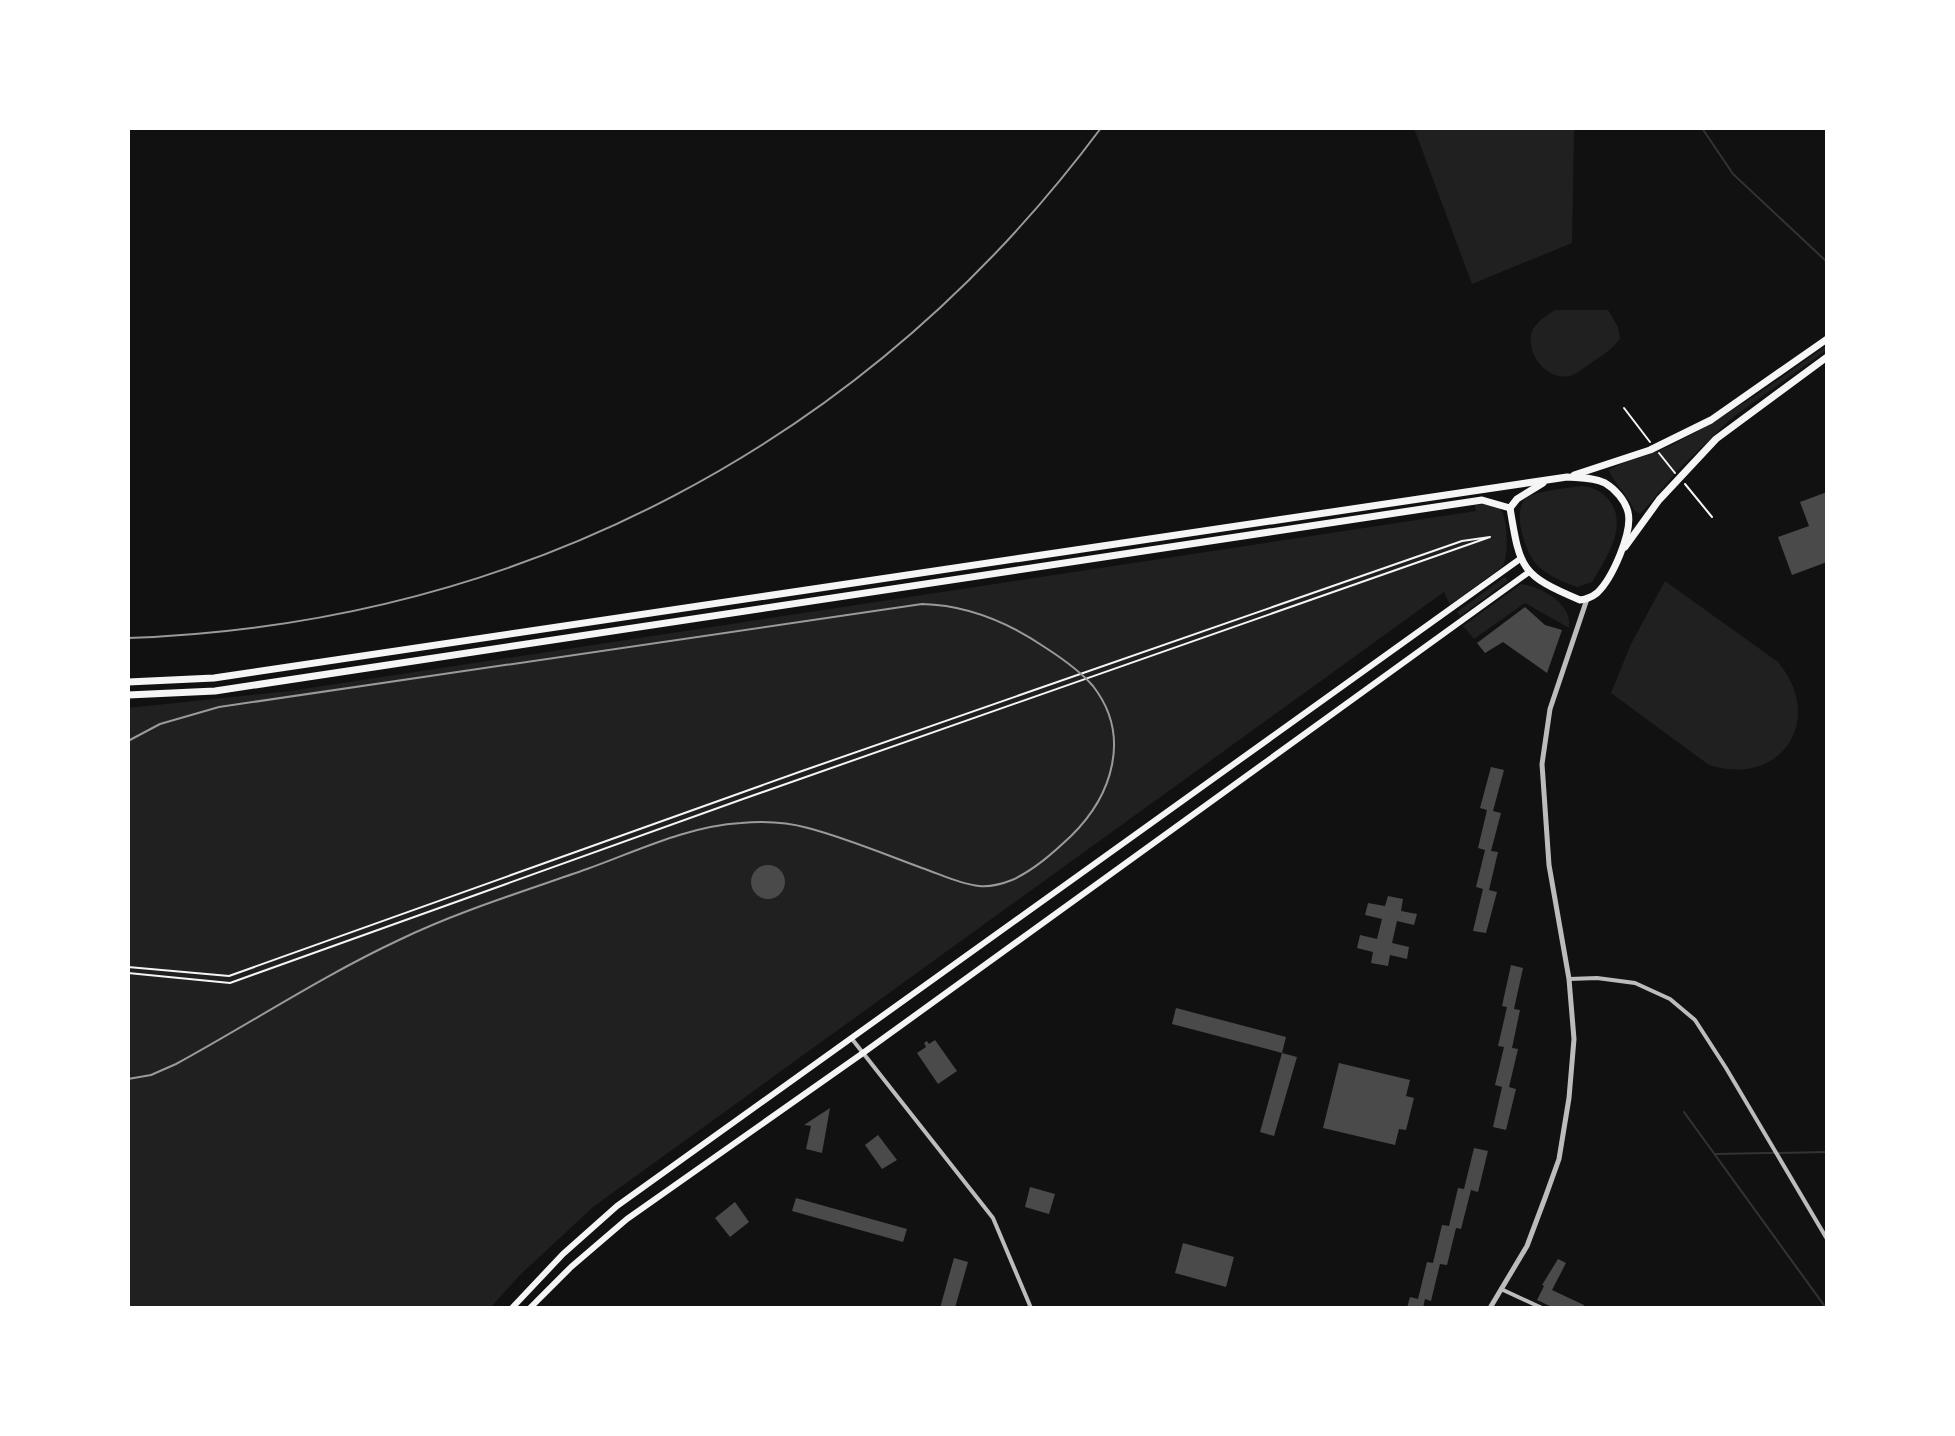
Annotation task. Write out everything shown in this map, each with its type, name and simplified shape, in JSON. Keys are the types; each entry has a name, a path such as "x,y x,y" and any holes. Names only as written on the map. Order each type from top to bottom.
{"highway":[{"path":"128,682 229,675 1567,477 1650,450 1711,420 1827,339"},
{"path":"1547,480 1517,499 1510,508 1520,559 1529,572 1568,595 1580,600 1587,599 1604,585 1621,553 1659,500 1716,439 1827,357"},
{"path":"1567,477 1603,482 1618,494 1629,522 1621,553"},
{"path":"128,695 231,688 1482,500 1510,508"}],"main road":[{"path":"512,1308 563,1254 617,1206 1520,559"},
{"path":"530,1308 571,1267 627,1219 863,1053 1529,572"}],"street":[{"path":"1490,1308 1527,1246 1559,1159 1574,1039 1569,979 1549,865 1542,764 1550,709 1587,599"},
{"path":"1569,979 1597,978 1635,983 1670,999 1695,1020 1827,1239"},
{"path":"852,1039 993,1218 1031,1308"},
{"path":"1501,1289 1542,1308"}],"path":[{"path":"1624,408 1651,443"},
{"path":"1658,451 1675,473"},
{"path":"1684,484 1712,517"},
{"path":"128,967 229,976 1158,646 1462,541 1490,537 230,983 128,973"}],"shaded area":[{"path":"1414,128 1574,128 1572,243 1472,284"},
{"path":"1555,310 1608,310 1618,327 1620,339 1575,374 1553,374 1535,357 1531,340 1536,325"},
{"path":"1827,345 1827,350 1733,417 1678,470 1640,514 1634,510 1609,470 1664,448 1712,423"},
{"path":"1581,486 1606,497 1615,510 1617,520 1613,542 1598,573 1592,582 1577,587 1552,576 1534,561 1525,544 1520,513 1522,504 1530,496"},
{"path":"1490,503 1500,508 1505,522 1507,548 1502,567 1450,605 1444,592 593,1207 520,1275 490,1308 128,1308 128,708 290,691 1476,511 1475,505"},
{"path":"1505,577 1508,581 1460,616 1457,612"},
{"path":"1665,581 1778,662 1792,684 1798,706 1796,726 1788,744 1775,758 1757,767 1735,770 1709,765 1611,693 1631,644"},
{"path":"1521,584 1546,593 1561,604 1569,619 1569,628 1525,603 1474,639 1463,626"}],"building":[{"path":"1827,492 1827,562 1792,575 1778,537 1809,526 1800,502"},
{"path":"1525,607 1545,625 1562,630 1547,673 1503,642 1485,653 1477,643"},
{"path":"1491,767 1504,770 1493,811 1501,813 1491,851 1498,852 1489,890 1497,892 1486,933 1473,931 1483,889 1476,887 1485,850 1478,848 1487,810 1480,808"},
{"path":"768,865 780,870 785,882 780,894 768,899 756,894 751,882 756,870"},
{"path":"1388,896 1403,899 1401,911 1417,914 1414,925 1397,921 1392,943 1409,947 1407,959 1390,955 1388,966 1371,963 1373,952 1357,948 1360,935 1377,939 1382,919 1365,915 1368,903 1385,906"},
{"path":"1511,965 1523,968 1514,1009 1520,1010 1512,1048 1518,1049 1509,1087 1516,1089 1506,1130 1493,1127 1502,1087 1495,1085 1504,1047 1498,1046 1507,1007 1502,1006"},
{"path":"1176,1008 1286,1037 1282,1053 1172,1024"},
{"path":"935,1040 957,1071 938,1084 917,1053 926,1047 924,1043"},
{"path":"1282,1053 1297,1057 1274,1136 1260,1132"},
{"path":"1339,1063 1410,1080 1406,1096 1414,1098 1406,1130 1399,1129 1395,1145 1323,1128"},
{"path":"830,1108 822,1153 806,1149 811,1126 804,1125"},
{"path":"878,1135 897,1160 882,1169 865,1145"},
{"path":"1474,1148 1488,1151 1478,1192 1471,1190 1461,1229 1456,1228 1447,1265 1440,1264 1431,1301 1425,1299 1423,1308 1407,1308 1410,1297 1418,1299 1427,1262 1433,1263 1442,1225 1449,1226 1458,1188 1464,1189"},
{"path":"1030,1187 1055,1194 1049,1214 1025,1207"},
{"path":"796,1198 907,1229 903,1242 792,1211"},
{"path":"735,1202 749,1222 730,1237 715,1218"},
{"path":"1183,1243 1234,1257 1226,1287 1175,1273"},
{"path":"954,1258 968,1262 955,1308 940,1308"},
{"path":"1558,1259 1566,1263 1552,1290 1584,1305 1583,1308 1554,1308 1537,1300"}],"waterway":[{"path":"1702,128 1733,174 1827,262"},
{"path":"1684,1112 1826,1308"},
{"path":"1716,1154 1827,1152"}],"railway":[{"path":"128,638 273,625 413,597 547,554 674,496 793,424 905,339 1008,240 1101,128"},
{"path":"128,741 160,724 219,707 922,604 955,608 987,617 1017,630 1065,661 1083,675 1105,705 1112,725 1114,745 1106,784 1085,820 1043,861 1008,881 987,886 964,883 836,836 791,824 749,822 702,829 663,840 422,930 342,969 176,1064 151,1075 128,1079"}]}
